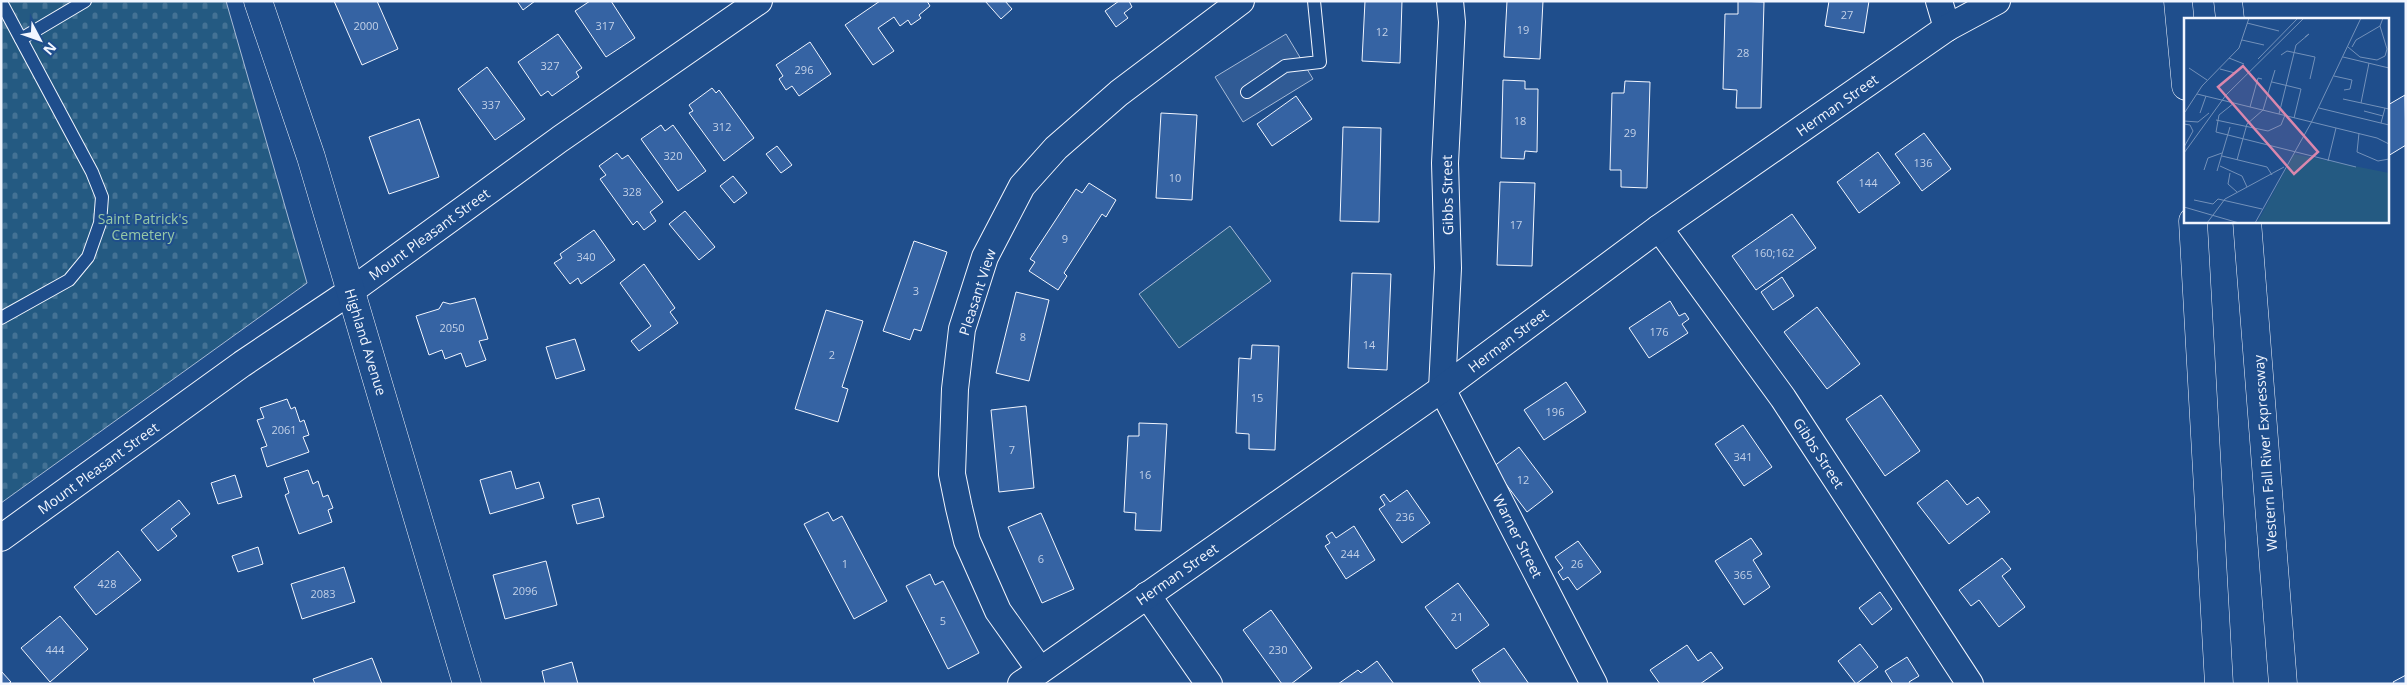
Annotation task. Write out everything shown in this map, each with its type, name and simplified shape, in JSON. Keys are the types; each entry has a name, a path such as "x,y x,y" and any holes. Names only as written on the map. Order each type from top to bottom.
{"main road":[{"name":"Highland Avenue","path":"258,1 311,157 467,684"},
{"path":"2178,1 2184,65"},
{"path":"2228,1 2230,18"},
{"path":"2193,222 2219,684"},
{"name":"Western Fall River Expressway","path":"2247,222 2282,684"}],"street":[{"name":"Mount Pleasant Street","path":"1,538 242,364 351,291 560,139 759,1"},
{"name":"Pleasant View","path":"1031,677 998,611 967,541 952,474 955,389 962,329 985,256 1022,186 1056,148 1119,92 1241,1"},
{"name":"Gibbs Street","path":"1442,389 1448,268 1445,162 1452,22 1450,1"},
{"path":"1939,1 1947,28"},
{"name":"Herman Street","path":"1031,677 1442,389 1659,228 1947,28 1997,1"},
{"name":"Gibbs Street","path":"1659,228 1782,398 1970,684"},
{"name":"Warner Street","path":"1442,389 1594,684"},
{"path":"1147,595 1209,684"}],"lane":[{"path":"21,39 85,1"},
{"path":"1247,92 1285,66 1320,62 1314,1"},
{"path":"1,2 92,172 102,197 100,223 88,258 69,280 1,318"}],"green space":[{"name":"Saint Patrick's Cemetery","path":"1,1 226,1 307,283 1,503"},
{"path":"1230,226 1271,281 1179,348 1139,294"}],"shaded area":[{"path":"1286,34 1313,79 1243,122 1215,77"}],"building":[{"path":"334,1 377,1 398,49 362,65"},
{"path":"517,1 535,1 523,10"},
{"path":"590,1 611,1 635,38 606,57 575,11"},
{"path":"880,1 927,1 930,6 919,15 921,18 911,25 908,20 900,26 894,17 878,28 894,51 873,65 845,25"},
{"path":"985,1 1005,1 1012,9 1001,19"},
{"path":"1119,1 1129,1 1132,7 1124,13 1128,18 1116,27 1105,11"},
{"path":"1365,1 1402,1 1400,63 1362,61"},
{"path":"1507,1 1543,1 1540,59 1504,57"},
{"path":"1738,1 1764,2 1761,108 1736,108 1737,90 1723,89 1725,14 1738,14"},
{"path":"1829,1 1869,1 1864,33 1825,26"},
{"path":"558,34 582,68 576,72 579,77 552,96 548,91 541,96 518,62"},
{"path":"810,42 831,74 799,96 792,86 786,90 779,79 783,76 776,65"},
{"path":"487,67 525,119 495,140 458,89"},
{"path":"1503,80 1525,81 1525,89 1538,89 1537,152 1525,151 1524,159 1501,158"},
{"path":"1625,81 1650,82 1647,188 1621,187 1621,170 1610,170 1612,93 1624,93"},
{"path":"712,88 716,93 719,90 754,138 724,161 689,113 693,111 689,105"},
{"path":"2405,95 2406,145 2390,155 2390,104"},
{"path":"1296,96 1312,119 1272,146 1257,124"},
{"path":"1161,113 1197,115 1192,200 1156,198"},
{"path":"419,119 439,177 389,194 369,137"},
{"path":"661,125 665,131 673,125 706,171 678,191 641,139"},
{"path":"1343,127 1381,128 1379,222 1340,221"},
{"path":"1924,133 1951,169 1922,191 1895,154"},
{"path":"777,146 792,165 781,173 766,154"},
{"path":"1878,152 1900,183 1859,213 1837,182"},
{"path":"617,153 622,159 628,155 663,202 650,212 656,221 644,230 637,221 633,225 600,179 606,175 599,166"},
{"path":"733,176 747,193 734,203 720,186"},
{"path":"1500,182 1535,183 1532,266 1497,265"},
{"path":"1089,183 1116,200 1106,217 1102,214 1064,273 1067,276 1058,290 1029,271 1035,262 1030,259 1076,189 1082,193"},
{"path":"685,211 715,247 699,260 669,224"},
{"path":"1792,214 1816,248 1756,290 1732,256"},
{"path":"594,230 615,260 581,284 578,278 570,284 554,263 562,258 560,254"},
{"path":"914,241 947,252 921,331 914,329 910,340 883,331"},
{"path":"644,264 675,308 670,312 678,323 639,351 631,341 651,326 620,283"},
{"path":"1352,273 1391,274 1387,370 1348,368"},
{"path":"1782,277 1794,296 1773,310 1761,292"},
{"path":"1016,292 1049,300 1029,381 996,373"},
{"path":"475,298 488,339 479,341 486,360 466,367 461,353 445,359 442,350 429,355 416,316 439,309 443,302 450,304"},
{"path":"1670,301 1679,316 1685,313 1689,319 1682,324 1688,333 1649,358 1629,328"},
{"path":"1817,307 1860,364 1827,389 1784,332"},
{"path":"826,310 863,321 842,387 848,389 838,422 795,409"},
{"path":"575,339 585,370 556,379 546,347"},
{"path":"1252,345 1279,346 1275,450 1249,449 1249,434 1236,433 1239,358 1251,359"},
{"path":"1566,382 1586,412 1544,440 1524,410"},
{"path":"1881,395 1920,451 1885,476 1846,419"},
{"path":"287,399 291,409 295,407 300,422 304,420 309,435 303,437 309,452 267,467 261,448 267,446 257,420 264,418 260,408"},
{"path":"1026,406 1034,488 999,492 991,410"},
{"path":"1139,423 1167,424 1161,531 1135,530 1136,513 1124,512 1128,436 1139,436"},
{"path":"1743,425 1772,467 1744,486 1715,444"},
{"path":"1519,447 1553,492 1527,512 1493,467"},
{"path":"308,470 313,484 318,481 323,497 328,495 333,508 328,510 332,522 299,534 285,495 289,493 284,478"},
{"path":"511,471 516,489 539,482 544,498 490,514 480,480"},
{"path":"235,475 242,497 218,504 211,483"},
{"path":"1947,480 1967,505 1978,497 1990,512 1949,544 1917,503"},
{"path":"1407,490 1430,523 1402,543 1379,509 1385,505 1380,497 1384,494 1390,502"},
{"path":"599,498 604,517 577,524 572,505"},
{"path":"179,500 190,514 171,529 177,536 158,551 141,530"},
{"path":"828,512 833,521 842,516 887,601 854,619 804,524"},
{"path":"1041,513 1074,589 1042,603 1008,527"},
{"path":"1354,526 1375,560 1346,579 1325,546 1330,543 1326,536 1332,532 1336,538"},
{"path":"1751,538 1762,554 1753,560 1770,587 1744,605 1715,561"},
{"path":"1578,541 1601,572 1577,590 1568,577 1563,580 1558,572 1563,568 1555,557"},
{"path":"258,547 263,564 238,572 232,556"},
{"path":"118,551 141,580 96,615 74,587"},
{"path":"2002,558 2011,569 2002,576 2025,607 1999,627 1979,600 1971,606 1959,590"},
{"path":"546,561 557,605 505,619 493,575"},
{"path":"344,567 355,602 302,619 291,584"},
{"path":"930,574 935,585 943,581 979,653 948,669 906,586"},
{"path":"1458,583 1489,625 1456,649 1425,607"},
{"path":"1880,592 1892,609 1872,625 1859,608"},
{"path":"1271,610 1312,668 1291,684 1282,684 1243,630"},
{"path":"60,616 88,649 50,682 21,648"},
{"path":"1860,644 1878,667 1856,684 1838,661"},
{"path":"1687,645 1698,661 1711,652 1723,668 1700,684 1660,684 1650,670"},
{"path":"1504,648 1529,684 1481,684 1472,670"},
{"path":"1907,657 1919,676 1909,682 1910,684 1893,684 1885,671"},
{"path":"372,658 382,684 315,684 313,679"},
{"path":"1377,661 1394,684 1338,684 1358,670 1361,673"},
{"path":"572,662 578,684 545,684 542,671"},
{"path":"1,671 11,682 1,684"},
{"path":"2406,675 2406,684 2394,684 2393,682"}]}
